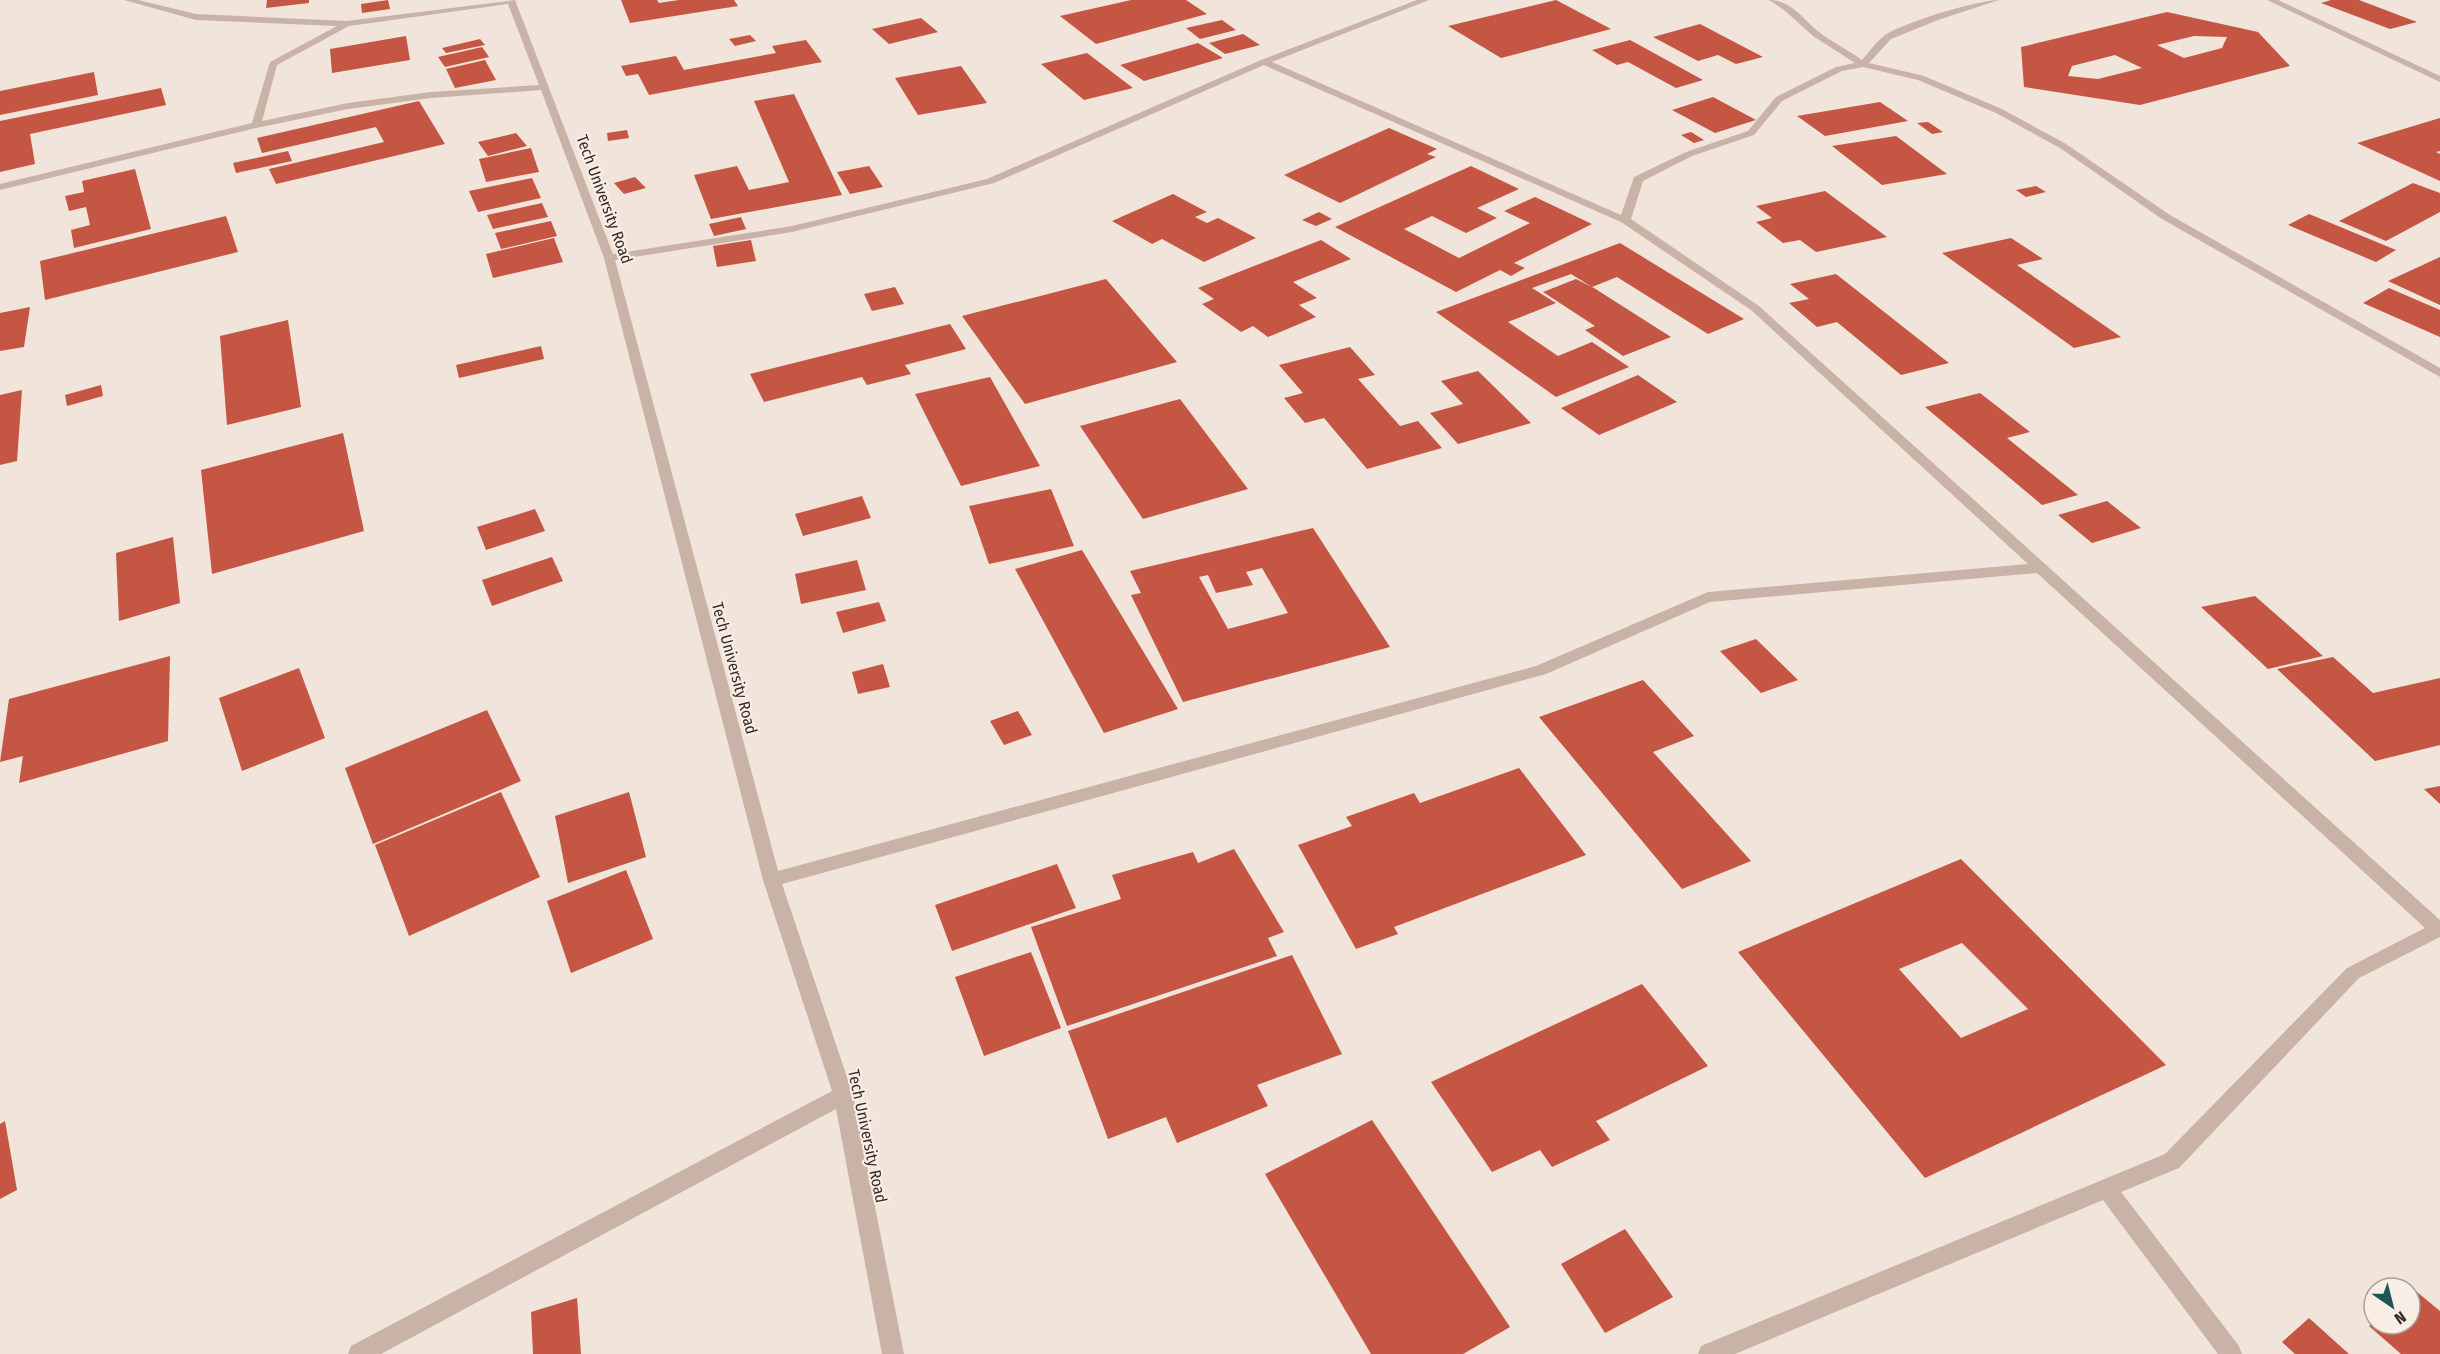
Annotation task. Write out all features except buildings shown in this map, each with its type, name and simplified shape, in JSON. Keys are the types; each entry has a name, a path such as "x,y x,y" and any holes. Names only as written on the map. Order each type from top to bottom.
{"street":[{"path":"128,0 196,17 347,24 512,1"},
{"path":"609,258 792,229 990,181 1264,62 1425,0"},
{"path":"1773,0 1787,8 1816,34 1863,64 1921,78 1999,111 2063,146 2166,217 2440,372"},
{"path":"1625,220 1638,179 1689,154 1750,133 1779,99 1839,69 1863,64 1888,37 1935,18 1995,0"},
{"path":"2271,0 2440,79"},
{"name":"Tech University Road","path":"512,1 609,258 772,880 843,1095 893,1354"},
{"path":"256,125 273,64 347,24"},
{"path":"1264,62 1625,220 1755,309 2439,929 2353,973 2172,1161 1709,1354"},
{"path":"0,187 256,125 348,106 431,95 544,87"},
{"path":"772,880 1541,670 1708,597 2040,568"},
{"path":"359,1354 843,1095"},
{"path":"2106,1188 2231,1354"}]}
